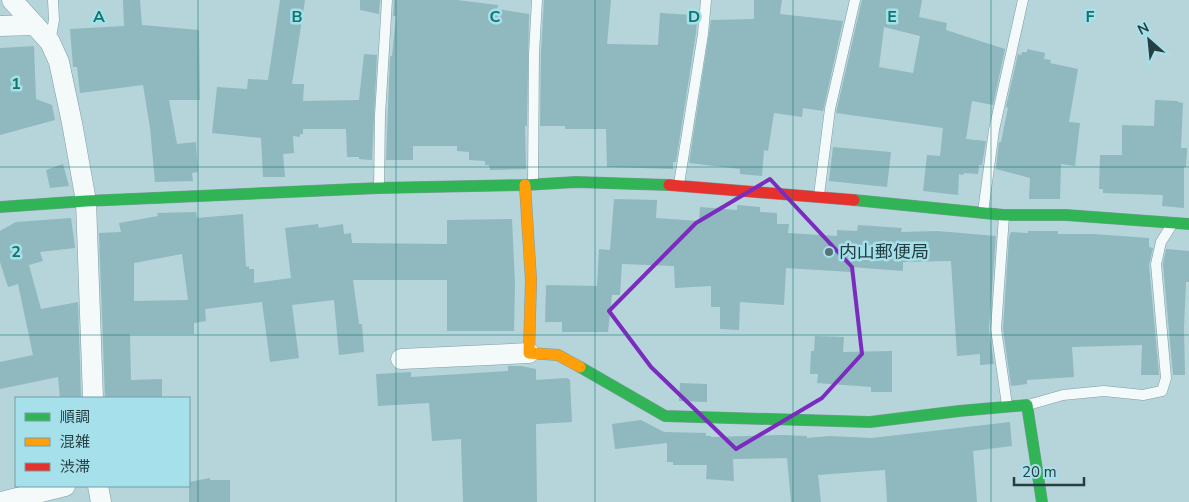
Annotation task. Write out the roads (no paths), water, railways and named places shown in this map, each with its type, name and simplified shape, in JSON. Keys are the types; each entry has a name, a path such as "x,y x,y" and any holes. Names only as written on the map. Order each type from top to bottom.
{"street":[{"path":"12,0 50,42 59,62 86,201 93,397"},
{"path":"0,26 34,24"},
{"path":"0,207 86,201 379,188 576,182 679,185 818,196 1004,215 1066,215 1189,224"},
{"path":"529,184 531,280 529,353"},
{"path":"401,359 529,353 558,355 666,416 870,422 1027,405 1042,502"},
{"path":"1,502 61,487"},
{"path":"98,487 101,502"}],"lane":[{"path":"50,42 54,20 53,0"},
{"path":"379,188 380,115 388,0"},
{"path":"529,184 537,0"},
{"path":"679,185 703,34 706,0"},
{"path":"818,196 830,109 855,0"},
{"path":"983,213 994,130 1023,0"},
{"path":"1004,215 996,329 1008,407"},
{"path":"1027,405 1063,395 1104,391 1143,395 1162,391 1166,378 1156,264 1161,242 1174,223"}],"place":[{"name":"内山郵便局","path":"829,252"}]}
